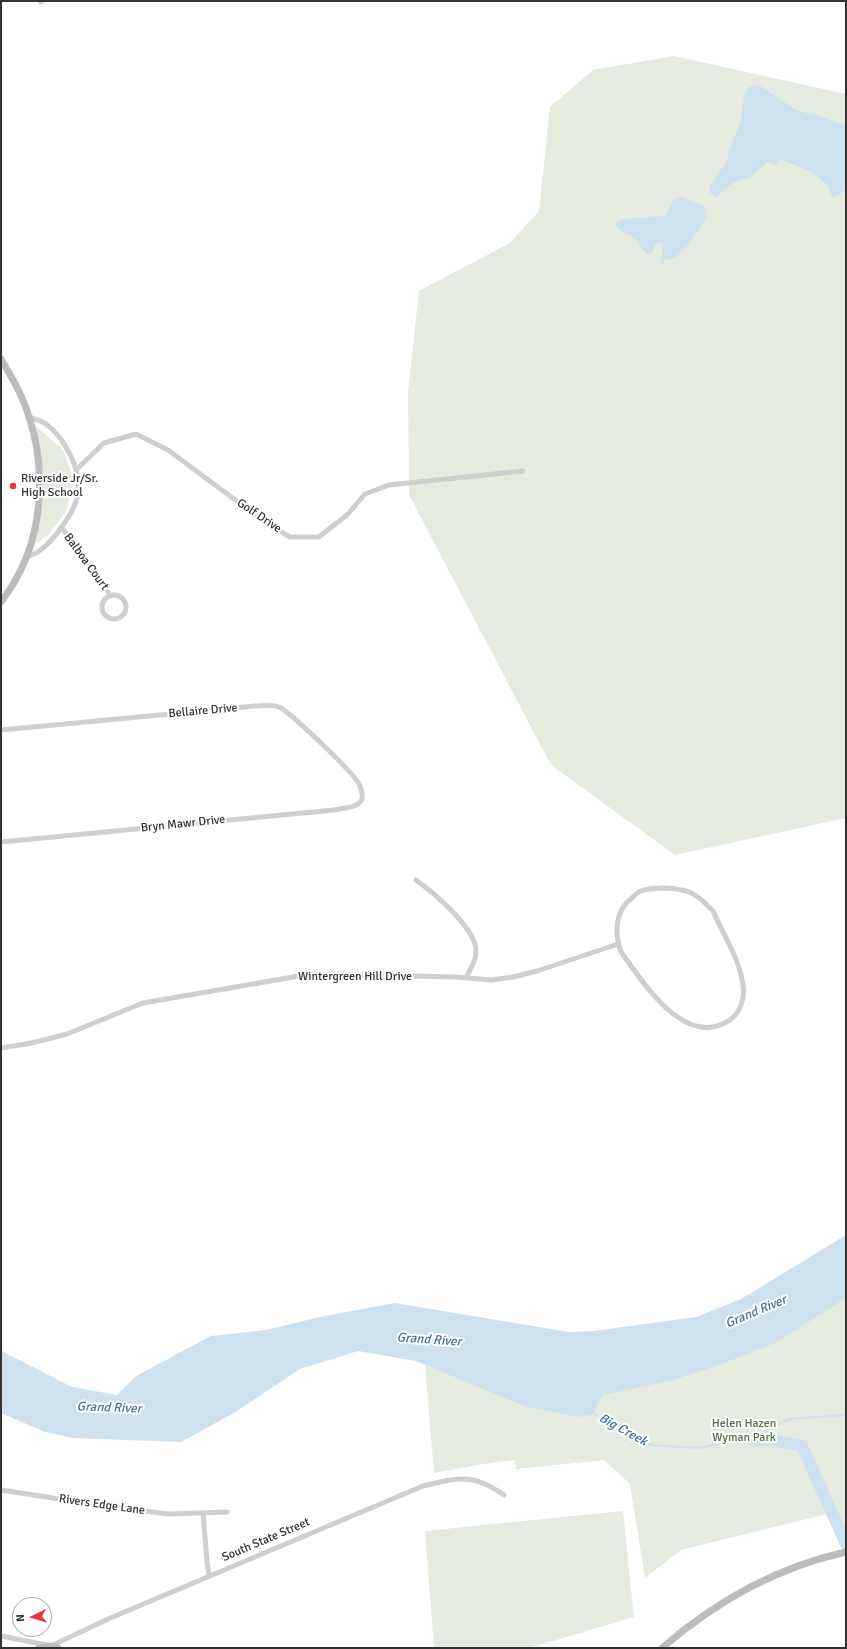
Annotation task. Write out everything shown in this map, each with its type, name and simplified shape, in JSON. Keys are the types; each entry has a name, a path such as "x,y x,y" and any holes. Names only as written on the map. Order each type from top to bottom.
{"main road":[{"path":"1,360 16,385 29,417 39,457 38,514 27,557 16,580 1,602"},
{"path":"662,1648 704,1615 730,1598 761,1582 825,1557 846,1552"},
{"name":"South State Street","path":"39,1648 53,1647"}],"street":[{"path":"27,557 38,552 62,528 73,510 78,495 77,468 67,449 46,423 29,417"},
{"name":"Golf Drive","path":"77,468 104,443 136,434 168,450 265,522 290,536 312,537 319,537 348,514 365,494 389,485 523,471"},
{"name":"Balboa Court","path":"62,528 111,596"},
{"name":"Balboa Court","path":"111,596 119,596 126,605 125,613 119,619 111,619 105,615 103,611 102,607 104,600 111,596"},
{"name":"Bellaire Drive","path":"1,730 276,705 288,713 359,782 362,789 362,799"},
{"name":"Bryn Mawr Drive","path":"1,842 334,810 352,806 360,802 362,799"},
{"path":"416,880 434,893 458,918 472,936 476,950 475,961 466,978"},
{"path":"673,889 684,890 696,894 713,911 740,971 744,994 741,1007 733,1018 721,1026 709,1029 696,1026 680,1018 660,1004 621,952 618,944 617,923 619,914 626,902 641,891 673,889"},
{"name":"Wintergreen Hill Drive","path":"1,1048 32,1043 67,1034 143,1003 299,976 330,974 491,980 513,977 618,944"},
{"name":"South State Street","path":"53,1647 108,1619 423,1486 450,1479 465,1478 484,1483 504,1495"},
{"name":"Rivers Edge Lane","path":"1,1490 104,1506 169,1514 227,1512"},
{"path":"203,1513 207,1562 210,1576"},
{"path":"1,1636 53,1647"}],"green space":[{"path":"674,56 846,94 846,818 675,855 551,765 409,495 408,393 419,291 510,243 539,211 550,107 593,70"},
{"path":"36,426 63,450 74,481 66,512 48,535 35,544 44,483"},
{"name":"Helen Hazen Wyman Park","path":"846,1264 846,1534 835,1512 681,1550 645,1578 630,1484 604,1460 516,1469 515,1460 434,1473 423,1342 563,1365"},
{"path":"623,1511 634,1617 529,1648 434,1648 425,1531"}],"water":[{"path":"759,85 798,111 819,116 846,126 846,189 836,197 832,197 827,184 810,171 782,160 778,161 776,165 768,162 750,177 733,183 716,197 710,193 713,181 727,161 729,151 741,120 746,91 749,87"},
{"path":"681,197 702,205 707,212 704,222 688,245 675,258 664,260 663,264 661,264 663,248 662,243 655,243 653,252 649,254 644,251 634,238 616,226 617,222 624,219 666,215 673,200"},
{"name":"Grand River","path":"846,1235 846,1298 775,1343 719,1365 673,1380 603,1395 597,1404 594,1414 578,1417 524,1406 416,1361 358,1351 300,1369 234,1413 181,1442 72,1438 45,1432 1,1413 1,1351 72,1387 117,1395 136,1376 211,1336 266,1330 320,1317 395,1303 569,1332 594,1331 696,1317 741,1299"}],"waterway":[{"name":"Big Creek","path":"592,1412 607,1424 650,1445 698,1448 751,1439 789,1419 846,1415"},
{"path":"751,1439 778,1441 802,1446 846,1544"}],"place":[{"name":"Riverside Jr/Sr. High School","path":"13,486"}]}
